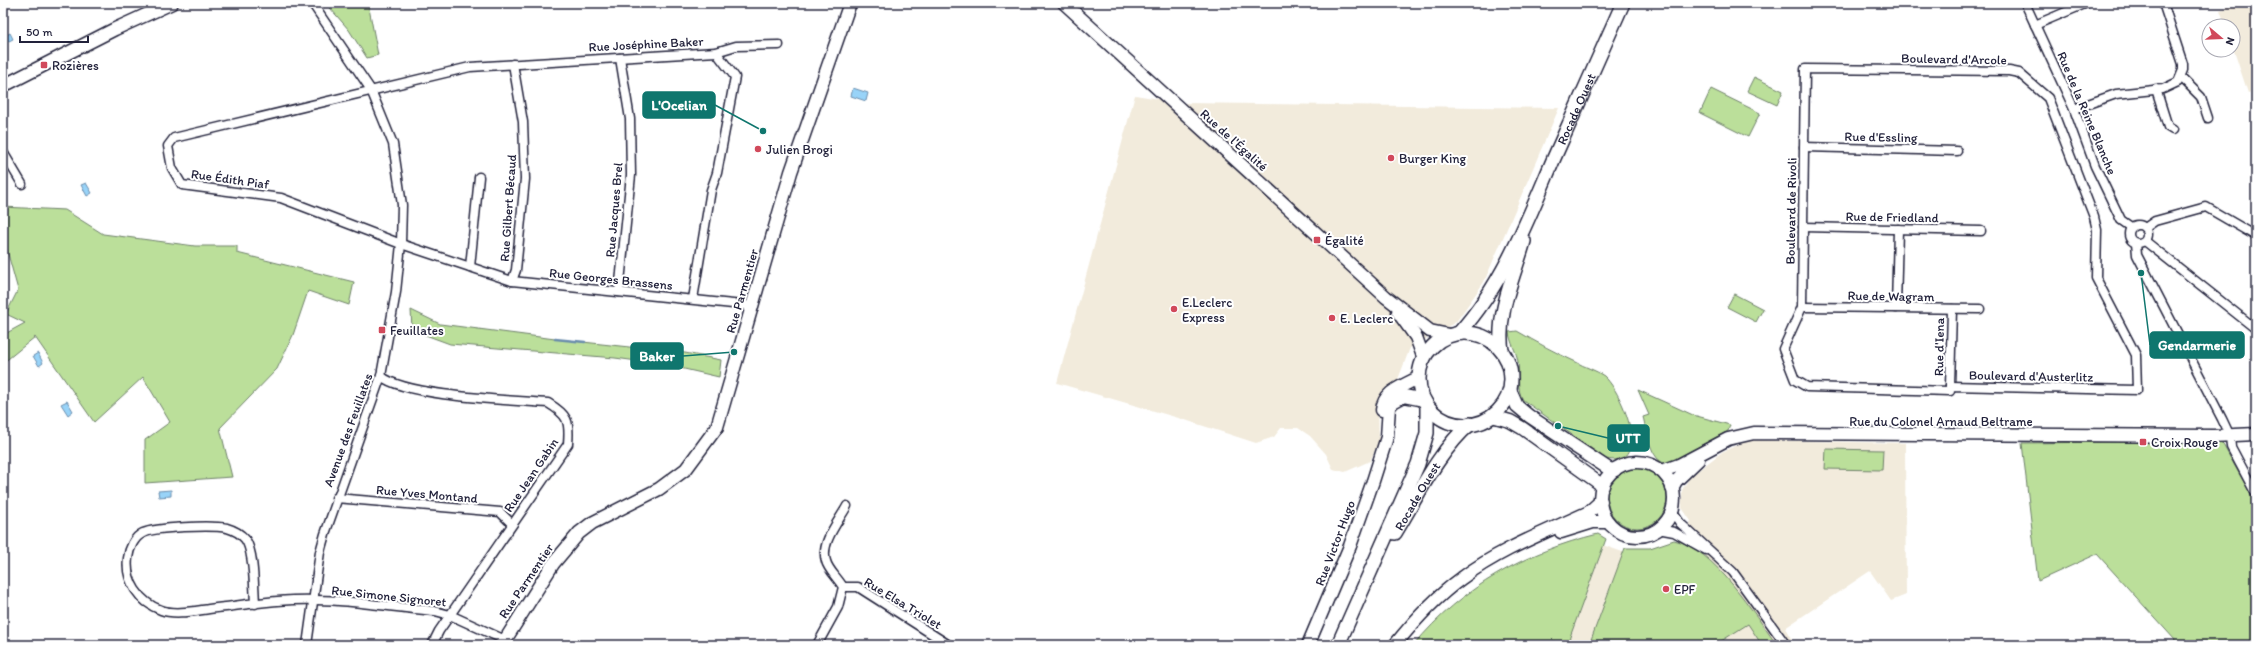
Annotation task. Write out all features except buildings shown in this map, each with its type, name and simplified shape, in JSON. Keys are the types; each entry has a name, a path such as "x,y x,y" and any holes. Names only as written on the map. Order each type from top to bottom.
{"main road":[{"name":"Rocade Ouest","path":"1454,334 1492,289 1530,214 1623,3"},
{"name":"Rocade Ouest","path":"1502,351 1500,338 1502,314 1530,214"},
{"path":"1472,333 1483,336 1494,342 1502,351 1511,374 1510,390 1503,404 1492,416 1470,424 1458,424 1446,421 1426,402 1419,377 1424,359 1434,345 1454,334 1472,333"},
{"name":"Rocade Ouest","path":"1338,645 1411,483 1424,446 1428,423 1426,402"},
{"name":"Rocade Ouest","path":"1370,572 1441,459 1470,424"}],"street":[{"path":"3,86 115,29 172,3"},
{"name":"Rue Parmentier","path":"503,642 552,564 579,533 592,523 659,489 686,469 705,446 717,427 791,172 850,3"},
{"name":"Rue de l'Égalité","path":"1064,3 1386,298"},
{"name":"Rue de la Reine Blanche","path":"2025,3 2074,109 2095,166 2121,220 2132,228"},
{"path":"2035,25 2087,3"},
{"path":"2074,109 2116,94 2156,90 2178,82 2181,77 2183,64 2163,3"},
{"name":"Avenue des Feuillates","path":"307,645 320,552 336,498 381,376 396,292 401,244 402,205 393,144 371,90 311,4"},
{"path":"716,52 736,46 779,45"},
{"name":"Rue Joséphine Baker","path":"371,90 470,67 716,52 735,77 718,173 711,190 693,299"},
{"name":"Rue Jacques Brel","path":"619,292 631,175 630,119 620,58"},
{"name":"Rue Gilbert Bécaud","path":"512,281 516,270 524,179 523,122 513,64"},
{"name":"Boulevard de Rivoli","path":"1783,349 1802,306 1804,69"},
{"name":"Boulevard d'Arcole","path":"1804,69 2009,71 2019,73 2048,98 2097,230"},
{"path":"2181,77 2200,97 2208,118"},
{"name":"Rue Édith Piaf","path":"371,90 174,138 168,146 172,168 178,181 182,185 281,198 401,244"},
{"path":"2156,90 2168,127 2174,130"},
{"name":"Rue d'Essling","path":"1804,147 1957,151"},
{"path":"3,152 22,184"},
{"path":"470,267 479,177"},
{"path":"2145,228 2155,221 2206,207 2256,236"},
{"path":"2145,228 2137,225 2132,228 2129,237 2136,244 2137,255 2230,436 2231,447 2256,494"},
{"name":"Rue de Friedland","path":"1803,227 1981,231"},
{"path":"2145,228 2147,233 2145,241"},
{"path":"1896,308 1898,229"},
{"name":"Boulevard d'Austerlitz","path":"1783,349 1795,380 1807,387 1950,391 1950,386 2137,390 2136,355 2096,278 2097,230"},
{"path":"2136,244 2145,241"},
{"path":"2145,241 2256,329"},
{"name":"Rue Georges Brassens","path":"401,244 512,281 752,306"},
{"path":"1386,298 1430,331 1454,334"},
{"path":"1386,298 1416,337 1424,359"},
{"name":"Rue de Wagram","path":"1802,306 1980,309"},
{"name":"Rue d'Iena","path":"1950,386 1952,309"},
{"name":"Rue Jean Gabin","path":"381,376 390,381 421,391 548,403 563,412 570,428 568,444 450,615 432,645"},
{"name":"Rue Victor Hugo","path":"1383,449 1382,408 1385,398 1390,393 1419,377"},
{"path":"1510,390 1517,406 1529,416 1609,470 1615,470 1630,463 1640,462 1650,464 1662,471 1672,488 1674,500 1672,511 1666,521 1658,529 1644,535 1628,534 1614,527 1608,522 1603,512 1601,501 1603,486 1615,470"},
{"name":"Rue Victor Hugo","path":"1308,645 1350,546 1387,437 1389,407 1393,402 1404,396 1426,402"},
{"path":"1492,416 1500,417 1522,428 1603,486"},
{"name":"Rue du Colonel Arnaud Beltrame","path":"1662,471 1669,470 1728,439 1754,433 2230,436 2256,434"},
{"path":"1672,488 1684,473 1713,448"},
{"name":"Rue Yves Montand","path":"336,498 500,512 512,524"},
{"path":"1395,645 1411,625 1461,578 1488,561 1589,512 1601,501"},
{"name":"Rue Elsa Triolet","path":"817,645 838,607 843,587 827,564 825,553 826,545 847,506"},
{"path":"1672,511 1680,523 1719,558 1743,583 1786,645"},
{"path":"1516,547 1593,522 1608,522"},
{"path":"226,528 238,532 246,540 250,554 255,604 193,611 162,610 141,599 134,589 130,580 127,559 130,548 142,534 153,530 226,528"},
{"path":"1658,529 1674,532 1719,558"},
{"name":"Rue Elsa Triolet","path":"843,587 858,587 949,645"},
{"name":"Rue Simone Signoret","path":"255,604 293,600 313,600 435,611 450,615 503,642"}],"shaded area":[{"path":"2236,3 2256,3 2256,91 2248,93 2236,58 2241,58 2241,18 2223,18 2220,10"},
{"path":"1135,95 1184,103 1559,108 1484,282 1456,322 1410,348 1397,382 1378,399 1379,441 1370,461 1345,472 1333,469 1326,454 1310,436 1298,428 1281,428 1274,437 1256,443 1182,419 1057,383"},
{"path":"1748,440 1905,443 1906,595 1891,601 1870,571 1785,628 1795,645 1423,645 1594,542 1634,556 1678,547 1691,521 1682,508 1682,490 1690,477 1722,452"}],"green space":[{"path":"330,3 368,3 378,55 367,58 349,30 330,8"},
{"path":"1754,77 1783,91 1777,105 1747,91"},
{"path":"1711,89 1760,113 1748,137 1700,113"},
{"path":"3,207 65,210 103,234 195,246 237,246 237,253 354,282 349,305 308,291 293,335 277,369 220,428 232,477 145,483 145,440 170,422 143,377 94,422 35,337 3,363 3,335 25,323 6,314 18,290 3,236"},
{"path":"1734,294 1763,309 1756,322 1727,307"},
{"path":"411,310 440,324 555,339 685,353 721,360 719,377 667,365 615,358 450,344 412,330"},
{"path":"1517,331 1597,372 1604,376 1611,384 1625,411 1630,426 1631,441 1629,452 1621,459 1606,459 1523,400 1519,387 1519,367 1509,332"},
{"path":"1638,390 1693,415 1730,425 1728,431 1667,464 1661,462 1653,452 1650,445 1643,417 1649,415"},
{"path":"2221,441 2256,504 2256,645 2172,645 2175,640 2097,554 2038,581 2022,443"},
{"path":"1826,449 1883,450 1882,470 1825,469"},
{"path":"1631,468 1643,468 1654,473 1662,481 1667,492 1665,510 1654,523 1643,528 1631,528 1620,523 1612,515 1607,504 1607,492 1612,481 1620,473"},
{"path":"1598,534 1606,539 1567,645 1414,645 1433,624 1453,606 1474,589 1497,574 1545,551"},
{"name":"EPF","path":"1674,540 1689,546 1704,555 1718,569 1745,600 1777,645 1762,645 1748,624 1715,645 1589,645 1625,548 1650,548"}],"water":[{"path":"10,33 13,39 3,44 3,37"},
{"path":"853,88 868,93 866,101 851,96"},
{"path":"86,183 92,193 87,196 81,185"},
{"path":"38,353 43,363 39,366 33,356"},
{"path":"67,401 73,411 68,415 61,404"},
{"path":"171,490 171,496 159,497 158,491"}],"waterway":[{"path":"555,339 585,342"}],"place":[{"name":"Rozières","path":"44,65"},
{"name":"L'Ocelian","path":"763,131"},
{"name":"Julien Brogi","path":"758,149"},
{"name":"Burger King","path":"1391,158"},
{"name":"Égalité","path":"1317,240"},
{"name":"Gendarmerie","path":"2141,273"},
{"name":"E.Leclerc Express","path":"1174,309"},
{"name":"E. Leclerc","path":"1332,318"},
{"name":"Feuillates","path":"382,330"},
{"name":"Baker","path":"734,352"},
{"name":"UTT","path":"1558,426"},
{"name":"Croix Rouge","path":"2143,442"},
{"name":"EPF","path":"1666,589"}]}
